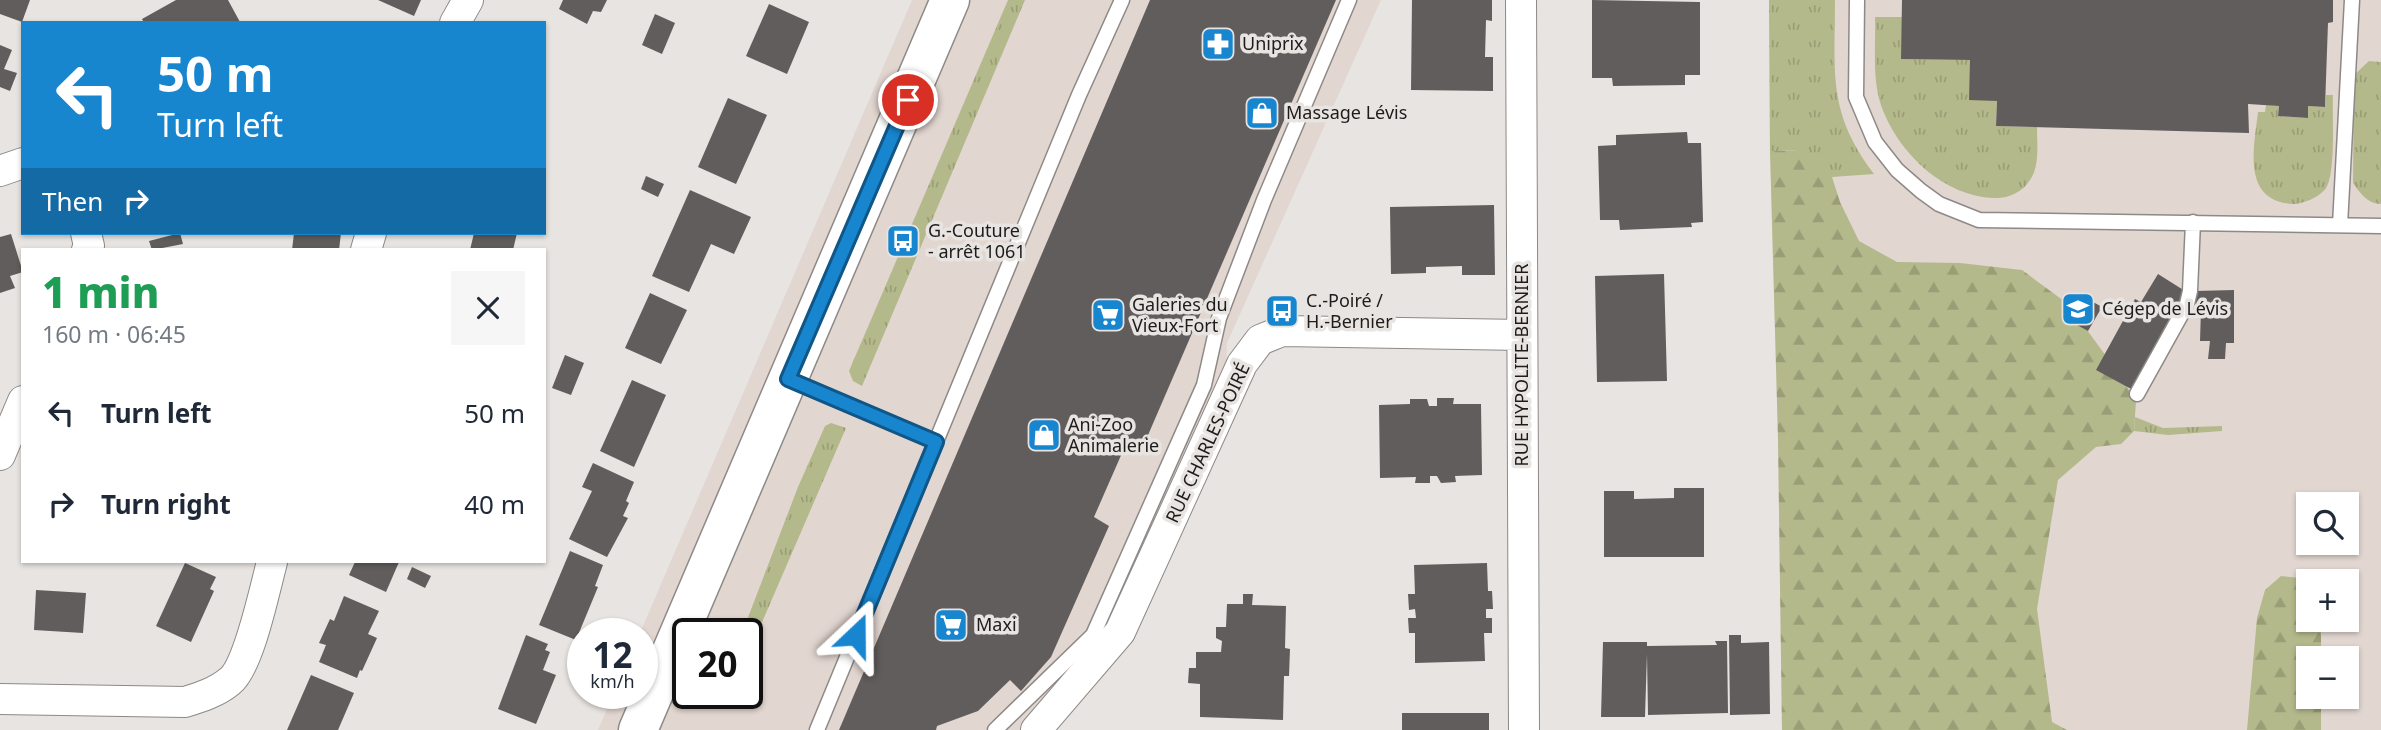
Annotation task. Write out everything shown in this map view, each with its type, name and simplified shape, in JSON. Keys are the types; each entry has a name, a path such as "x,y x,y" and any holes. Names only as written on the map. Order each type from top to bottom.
{"main road":[{"path":"638,730 950,0"}],"street":[{"path":"456,21 468,0"},
{"name":"RUE HYPOLITE-BERNIER","path":"1521,0 1524,730"},
{"path":"0,171 21,164"},
{"name":"RUE CHARLES-POIRÉ","path":"1036,730 1119,632 1242,364 1261,340 1282,331 1522,335"},
{"path":"0,455 21,406"},
{"path":"0,699 185,702 207,695 232,680 245,655 272,563"}],"lane":[{"path":"817,730 1079,95 1122,0"},
{"path":"995,730 1093,635 1204,384 1219,318 1264,200 1349,0"},
{"path":"1857,0 1856,97 1865,122 1875,142 1897,170 1939,204 1979,220 2381,226"},
{"path":"2340,225 2352,0"},
{"path":"2137,394 2187,304 2193,222"},
{"path":"788,379 936,442"}],"shaded area":[{"path":"912,0 1381,0 1227,343 1226,372 1112,626 1080,668 1021,730 598,730 607,709 658,709 658,618 646,618"},
{"name":"Cégep de Lévis","path":"1769,0 2381,0 2381,730 1782,730"}],"green space":[{"path":"1008,0 1025,0 862,386 853,381 849,371"},
{"path":"1769,0 1835,0 1835,71 1841,111 1859,152 1874,174 1832,177 1818,160 1806,152 1770,151"},
{"path":"1875,17 1902,17 1902,59 1970,60 1997,101 1996,126 2037,127 2035,168 2023,188 2004,197 1975,196 1942,182 1914,158 1892,129 1880,102 1875,66"},
{"path":"2369,61 2381,62 2381,204 2368,200 2353,183 2354,75"},
{"path":"2326,95 2333,95 2332,157 2326,188 2316,197 2302,203 2276,201 2265,193 2254,170 2258,112 2265,112 2266,105 2279,106 2278,116 2308,118 2308,106 2325,107"},
{"path":"1770,151 1804,151 1818,157 1832,177 1840,202 1859,241 1897,262 1960,263 2022,270 2068,304 2136,401 2134,431 2121,444 2096,447 2058,480 2037,609 2052,722 2067,730 1782,730"},
{"path":"2135,417 2163,428 2222,426 2222,431 2168,435 2134,431"},
{"path":"831,423 846,428 763,620 748,618 798,487 825,426"},
{"path":"2281,576 2296,578 2296,632 2321,632 2321,646 2296,646 2296,709 2321,709 2321,730 2247,730 2257,618 2265,590"}],"building":[{"path":"0,0 30,0 21,22 0,14"},
{"path":"176,0 228,0 239,21 143,21 142,19"},
{"path":"378,0 421,0 414,16"},
{"path":"563,0 607,0 601,12 593,11 587,24 559,9"},
{"name":"Galeries du Vieux-Fort","path":"1150,0 1336,0 1142,449 1126,444 1094,517 1109,526 1051,657 1021,691 1010,680 978,711 937,726 936,730 839,730"},
{"path":"1412,0 1492,0 1492,21 1486,20 1485,57 1493,57 1493,91 1411,90"},
{"path":"1592,0 1700,2 1700,75 1685,75 1685,85 1613,86 1612,78 1592,78"},
{"path":"1902,0 2333,0 2333,22 2328,23 2325,107 2308,106 2308,118 2278,116 2279,106 2248,104 2249,133 1996,126 1997,101 1969,100 1970,60 1901,59"},
{"path":"769,4 809,22 787,74 746,56"},
{"path":"655,14 675,23 662,54 642,45"},
{"path":"0,45 12,50 4,69 17,73 10,91 0,87"},
{"path":"728,98 767,115 736,184 698,167"},
{"path":"1687,132 1688,143 1701,143 1703,222 1691,223 1692,227 1620,230 1619,220 1600,220 1598,146 1616,145 1616,135"},
{"path":"646,176 664,184 658,197 641,189"},
{"path":"690,190 751,217 734,254 711,244 689,292 652,276"},
{"path":"1494,205 1495,275 1462,275 1462,266 1426,267 1426,273 1391,274 1390,207"},
{"path":"11,234 21,273 10,276 15,288 0,293 0,237"},
{"path":"181,235 183,244 151,248 149,241"},
{"path":"294,235 341,235 339,248 292,248"},
{"path":"474,235 517,235 513,248 470,248"},
{"path":"1664,274 1667,381 1597,382 1595,276"},
{"path":"2158,274 2185,291 2169,318 2172,321 2133,390 2096,370 2135,299 2141,302"},
{"path":"2234,290 2234,343 2226,343 2225,359 2208,359 2210,341 2200,341 2201,308 2194,309 2195,291"},
{"path":"650,293 687,310 661,364 625,348"},
{"path":"2079,294 2102,307 2088,331 2066,319"},
{"path":"565,355 584,363 571,395 552,388"},
{"path":"632,380 666,395 634,467 600,451"},
{"path":"1437,398 1454,398 1453,404 1481,404 1482,475 1455,476 1456,482 1441,483 1437,476 1430,476 1430,483 1415,483 1416,477 1380,478 1379,405 1410,404 1410,399 1427,399 1429,406 1437,406"},
{"path":"593,463 634,482 623,516 628,518 607,557 569,539 592,491 582,487"},
{"path":"1674,488 1704,488 1704,557 1604,557 1604,491 1634,491 1634,499 1674,498"},
{"path":"570,551 603,565 595,586 598,587 585,618 567,618 567,636 539,625"},
{"path":"185,563 216,577 210,589 214,591 191,642 156,626"},
{"path":"355,563 399,563 386,592 349,575"},
{"path":"1487,563 1488,591 1492,591 1493,609 1486,609 1486,618 1492,618 1492,633 1484,633 1485,661 1415,663 1415,633 1409,633 1408,618 1416,618 1415,609 1409,610 1408,594 1415,594 1414,565"},
{"path":"412,567 431,576 425,588 407,579"},
{"path":"36,590 86,593 83,633 34,630"},
{"path":"1243,594 1253,594 1252,605 1286,606 1285,648 1290,649 1289,676 1284,676 1283,720 1200,717 1200,684 1188,683 1189,668 1196,668 1196,652 1221,652 1222,641 1216,638 1216,627 1226,627 1227,604 1243,604"},
{"path":"344,596 379,611 368,634 377,638 357,678 319,662 326,645 319,643 330,619 334,621"},
{"path":"526,635 548,644 545,650 550,652 543,670 556,675 536,724 498,709"},
{"path":"1729,635 1741,635 1741,643 1769,642 1770,714 1730,715"},
{"path":"1715,641 1727,641 1728,713 1648,715 1647,654 1645,717 1601,717 1603,642 1647,642 1647,646 1717,645"},
{"path":"311,675 354,693 338,730 287,730"},
{"path":"1402,713 1489,713 1489,730 1402,730"}],"place":[{"name":"Uniprix","path":"1218,44"},
{"name":"Massage Lévis","path":"1262,113"},
{"name":"G.-Couture - arrêt 1061","path":"903,241"},
{"name":"Cégep de Lévis","path":"2078,309"},
{"name":"C.-Poiré / H.-Bernier","path":"1282,311"},
{"name":"Galeries du Vieux-Fort","path":"1108,315"},
{"name":"Ani-Zoo Animalerie","path":"1044,435"},
{"name":"Maxi","path":"951,625"}],"route":[{"path":"856,635 936,442 788,379 908,100"}]}
